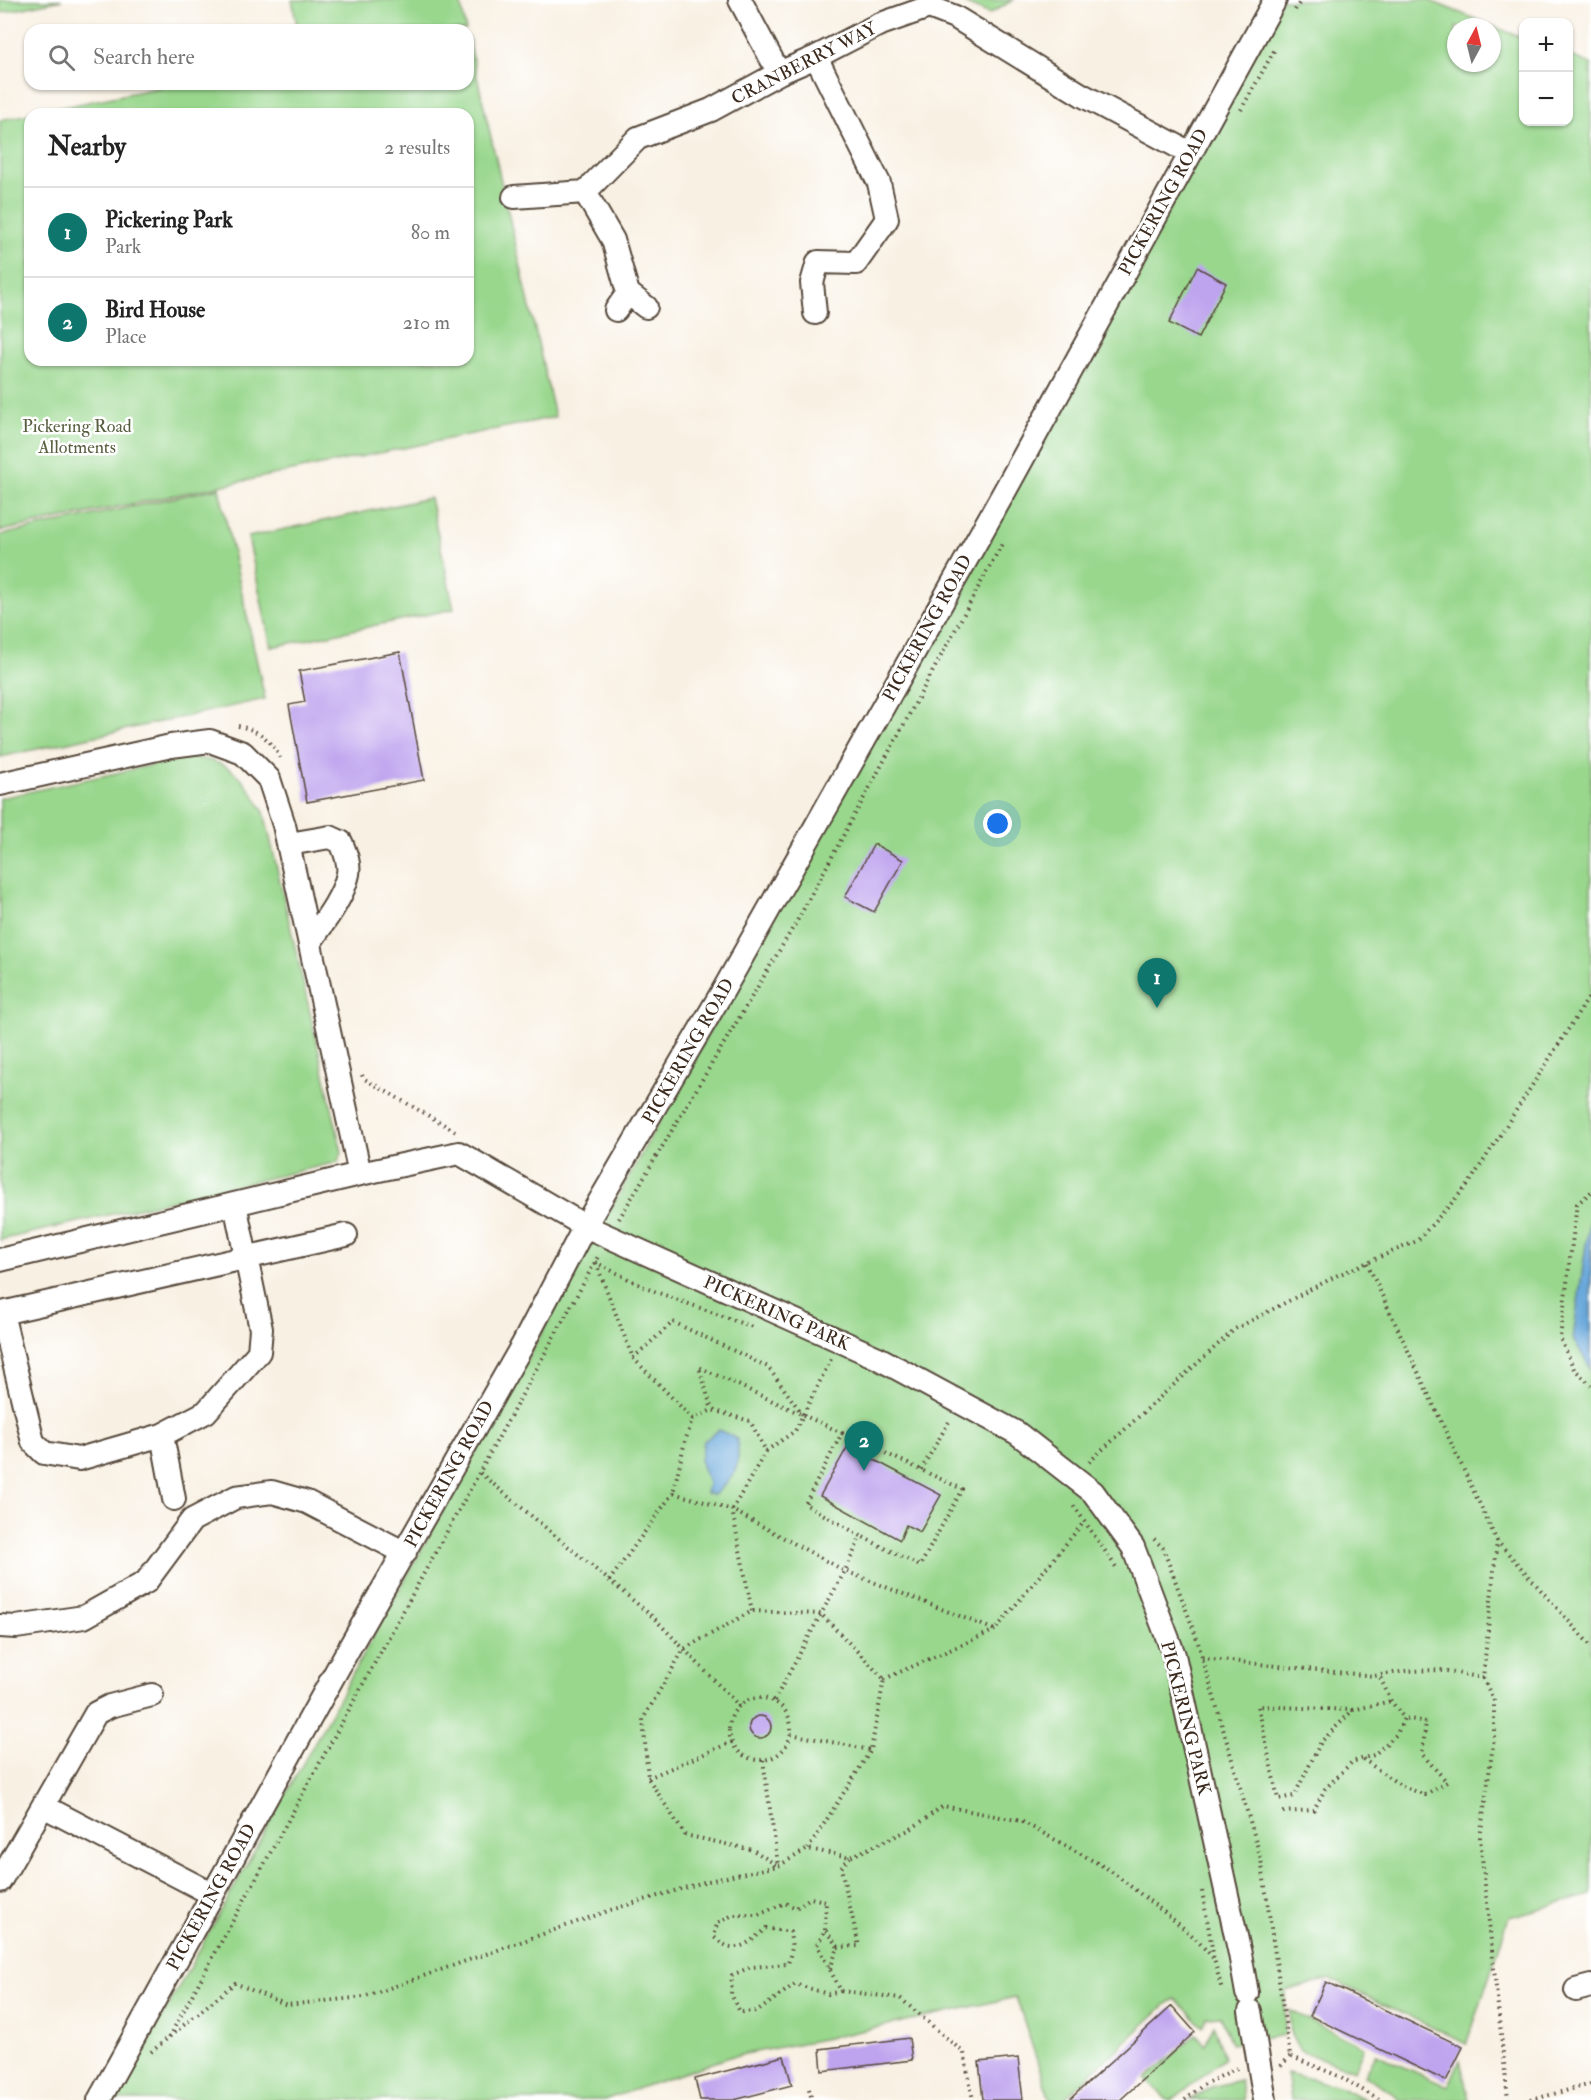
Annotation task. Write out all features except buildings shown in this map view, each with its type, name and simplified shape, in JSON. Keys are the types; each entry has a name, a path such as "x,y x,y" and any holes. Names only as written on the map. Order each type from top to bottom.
{"street":[{"path":"740,0 779,73"},
{"name":"PICKERING ROAD","path":"99,2100 348,1650 522,1346 585,1226 724,989 1002,496 1275,0"},
{"name":"CRANBERRY WAY","path":"585,192 638,138 711,110 779,73 878,25 929,4 955,17 1082,95 1190,153"},
{"path":"815,313 812,283 818,262 856,263 887,219 879,183 816,57"},
{"path":"514,197 585,192 613,240 630,303"},
{"path":"0,784 171,746 210,741 243,753 269,779 289,844 360,1174"},
{"path":"289,844 330,837 341,842 348,858 348,874 326,920 310,942"},
{"path":"0,1260 360,1174 459,1153"},
{"name":"PICKERING PARK","path":"459,1153 585,1226 878,1358 1017,1433 1093,1492 1132,1547 1174,1655 1238,1943 1265,2100"},
{"path":"235,1204 247,1259 261,1329 259,1352 206,1412 162,1435 79,1459 44,1453 33,1442 3,1313 247,1259 346,1236"},
{"path":"162,1435 174,1499"},
{"path":"0,1626 16,1627 84,1617 147,1582 192,1520 237,1497 272,1492 307,1502 405,1553"},
{"path":"0,1881 96,1713 110,1706 152,1695"},
{"path":"43,1806 212,1894"}],"path":[{"path":"229,725 250,729 273,744 282,761"},
{"path":"1073,1477 1235,1329 1338,1275 1417,1241 1468,1185 1591,994"},
{"path":"360,1066 363,1078 460,1134 459,1153"},
{"path":"1591,1192 1576,1204 1560,1338 1574,1369 1591,1384"},
{"path":"595,1262 648,1289 759,1330"},
{"path":"595,1262 633,1358 693,1419"},
{"path":"169,2037 595,1262"},
{"path":"1367,1263 1497,1541 1591,1646"},
{"path":"633,1358 673,1322 768,1367 803,1415"},
{"path":"821,1355 841,1364"},
{"path":"752,1611 732,1510 766,1451 795,1431 831,1359"},
{"path":"712,1410 699,1367 842,1433 962,1489 920,1566 805,1504 842,1433"},
{"path":"609,1581 673,1494 685,1441 693,1419 712,1410 750,1421 766,1451"},
{"path":"921,1470 951,1417"},
{"path":"480,1473 653,1617 739,1706"},
{"path":"673,1494 732,1510 845,1571 995,1630"},
{"path":"1072,1505 1119,1571"},
{"path":"884,1680 995,1630 1084,1522"},
{"path":"1147,1531 1163,1548 1202,1658 1261,1859 1290,2056 1341,2078 1379,2100"},
{"path":"774,1701 845,1571 861,1536"},
{"path":"1497,1541 1483,1678 1494,1701 1494,1738 1480,1838 1508,2100"},
{"path":"778,1866 753,1850 685,1835 648,1778 643,1719 684,1649 752,1611 820,1614 884,1680"},
{"path":"1174,1655 1323,1672 1380,1675 1406,1671 1442,1670 1483,1678"},
{"path":"1363,1759 1400,1785 1425,1795 1447,1782 1422,1754 1426,1722 1404,1718 1391,1701 1380,1675"},
{"path":"145,2057 235,1983 287,2005 364,1997 610,1910 704,1882 778,1866 808,1849 871,1750 884,1680"},
{"path":"756,1698 774,1701 782,1707 788,1715 791,1734 781,1752 763,1760 745,1756 737,1750 729,1733 730,1723 739,1706 756,1698"},
{"path":"1353,1710 1321,1742 1294,1796 1278,1799 1258,1706 1353,1710 1391,1701"},
{"path":"1283,1812 1314,1810 1324,1789 1352,1762 1374,1755 1397,1734 1404,1718"},
{"path":"791,1734 871,1750"},
{"path":"648,1778 732,1742"},
{"path":"763,1760 778,1866"},
{"path":"838,1947 859,1946 841,1868 850,1857 911,1829 943,1806 1022,1821 1108,1869 1195,1938 1214,1959"},
{"path":"808,1849 850,1857"},
{"path":"1200,1884 1223,1993"},
{"path":"841,1991 817,1945 825,1930 826,1901 810,1898 796,1908 785,1903 758,1916 733,1915 717,1923 714,1937 723,1946 737,1949 753,1940 766,1928 789,1932 792,1948 788,1964 751,1967 732,1975 731,1994 740,2012 758,2011 795,1984 828,1994 841,1991 900,1998 964,2053 972,2100"},
{"path":"825,1930 838,1947"},
{"path":"830,1969 838,1947"},
{"path":"1185,2100 1203,2085 1242,2066 1242,2061"},
{"path":"1531,2100 1591,2084"},
{"path":"809,2089 812,2100"}],"green space":[{"path":"0,0 62,0 0,13"},
{"path":"292,0 460,0 465,24 297,24"},
{"path":"957,0 1013,0 990,14"},
{"path":"1282,0 1428,0 1473,18 1447,18 1447,72 1501,72 1501,29 1519,36 1519,126 1573,126 1573,57 1591,64 1591,1895 1509,1917 1467,2044 1330,1979 1285,1991 1285,2035 1231,2044 1221,2016 1207,2017 1203,2026 1175,1999 1165,2005 1063,2100 1050,2100 1016,1997 730,2057 604,2100 116,2100"},
{"name":"Pickering Road Allotments","path":"474,63 555,417 0,531 0,120 24,115 24,366 474,366 474,108 59,108 147,90 474,90"},
{"path":"219,488 265,699 0,757 0,535"},
{"path":"430,498 454,609 271,647 248,537"},
{"path":"185,758 213,761 233,771 242,779 264,812 342,1152 338,1162 0,1240 0,798"},
{"path":"1289,2010 1364,2047 1354,2070 1300,2051 1291,2035"},
{"path":"1214,2026 1225,2058 1172,2100 1167,2100 1146,2079 1196,2034 1205,2044"},
{"path":"1376,2054 1448,2087 1460,2060 1469,2100 1400,2100 1392,2092 1365,2076"},
{"path":"1287,2073 1342,2087 1366,2100 1291,2100"},
{"path":"1240,2080 1243,2100 1190,2100 1211,2087"}],"water":[{"path":"1591,1208 1591,1370 1573,1338"},
{"path":"719,1430 737,1439 738,1458 732,1477 714,1495 706,1493 708,1483 700,1460 704,1441"}],"place":[{"name":"Pickering Park","path":"1157,1008"},
{"name":"Bird House","path":"864,1471"}]}
